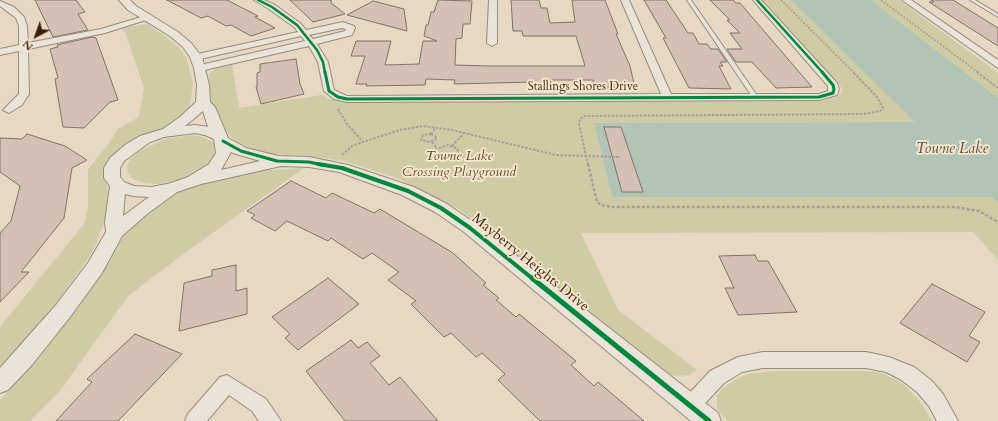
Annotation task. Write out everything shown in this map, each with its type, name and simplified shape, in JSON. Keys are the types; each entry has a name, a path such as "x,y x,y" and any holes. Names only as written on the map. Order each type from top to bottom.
{"street":[{"path":"124,0 145,16 174,34 187,45 198,63 203,85 203,103 208,108 221,138 224,153 215,167 194,181 174,188 152,192 133,191 118,186 112,178 112,168 118,158 130,148 145,139 162,133 185,120 203,103"},
{"path":"258,0 286,16 312,42"},
{"path":"492,43 493,0"},
{"path":"625,0 667,97"},
{"name":"Stallings Shores Drive","path":"312,42 323,62 329,91 333,95 347,99 819,97 833,92 833,85 757,0"},
{"path":"906,0 998,65"},
{"path":"0,3 11,9 20,17 23,26 24,94 18,103 9,110"},
{"path":"0,45 24,44 102,31 145,16"},
{"path":"342,25 351,28 349,33 312,42 198,63 304,33 342,25"},
{"path":"0,52 24,44"},
{"name":"Mayberry Heights Drive","path":"162,133 195,129 209,131 240,151 277,162"},
{"name":"Mayberry Heights Drive","path":"194,181 277,162 309,162 342,168 408,191 441,208 470,228 709,421"},
{"path":"115,232 114,222 118,186"},
{"path":"0,384 63,311 94,268 115,232 141,210 174,188"},
{"path":"690,406 717,377 738,365 763,360 866,360 889,365 907,373 924,386 936,400 948,421"},
{"path":"195,421 226,383 259,404 271,421"}],"lane":[{"path":"689,0 754,97"},
{"path":"972,0 998,16"}],"path":[{"path":"781,0 877,97 883,108 873,114 584,116 580,119 579,124 595,198 601,205 606,207 955,207 979,211 998,222"},
{"path":"881,0 998,88"},
{"path":"337,108 363,142"},
{"path":"342,155 352,146 363,142 415,127 436,127 465,132 543,153 586,157 620,157"},
{"path":"432,134 436,127"},
{"path":"429,159 430,152 437,148 452,146 465,132"},
{"path":"432,134 437,137 432,142 424,142 420,137 423,135 432,134"},
{"path":"432,142 437,148"},
{"path":"452,146 463,158"}],"green space":[{"name":"Towne Lake Crossing Playground","path":"762,0 791,0 916,122 594,123 612,197 992,197 998,203 998,260 973,232 581,233 618,310 697,370 689,375 676,376 664,373 460,210 397,178 344,161 309,156 256,153 238,145 218,121 210,100 209,74 217,68 232,64 239,108 322,95 329,99 353,102 822,101 839,96 842,91 840,85"},
{"path":"871,0 899,0 998,73 998,98"},
{"path":"147,24 178,47 186,57 193,83 190,106 175,122 143,137 105,174 109,201 107,216 92,253 60,298 0,369 0,327 84,224 88,208 88,170 118,129 139,117 144,88 125,32 120,28"},
{"path":"192,135 203,137 211,141 214,144 214,155 206,166 190,176 158,184 144,183 133,179 128,173 127,166 131,158 140,151 165,139"},
{"path":"304,168 190,249 128,296 59,392 30,421 0,421 0,400 61,329 110,260 130,225 165,198 198,184 255,171"},
{"path":"772,371 868,371 880,373 895,379 905,386 918,399 932,421 729,421 722,416 717,408 717,396 722,389 735,380 748,374"}],"water":[{"name":"Towne Lake","path":"791,0 871,0 998,98 998,203 992,197 612,197 594,123 915,122"}],"building":[{"path":"35,0 76,0 85,12 78,14 88,30 53,37"},
{"path":"167,0 227,0 258,16 255,17 275,28 251,36 231,25 226,26 208,16 201,18"},
{"path":"290,0 331,0 331,3 345,14 313,22"},
{"path":"438,0 472,1 470,24 463,24 462,38 456,39 455,65 585,66 576,36 523,36 522,31 513,31 511,0 539,0 541,8 547,8 550,23 575,22 572,0 605,0 618,34 616,34 630,66 635,88 594,88 593,80 546,80 546,85 533,85 533,82 454,84 455,80 426,79 425,85 366,86 367,84 356,84 365,56 351,56 356,41 391,41 385,65 419,64 423,41 437,41 424,36 431,12 434,12"},
{"path":"644,0 666,0 688,33 693,33 699,44 707,44 711,49 718,49 727,62 720,62 723,66 719,66 731,89 689,88 663,38 666,38"},
{"path":"710,0 733,0 736,3 740,3 812,87 776,88 752,62 736,62 727,49 742,49 730,33 740,33 727,20 730,20"},
{"path":"931,0 953,0 998,28 998,46 929,2 934,2"},
{"path":"373,1 404,9 407,31 347,15"},
{"path":"92,37 96,38 118,100 110,102 84,128 63,127 55,79 58,78 50,49 58,47 57,45"},
{"path":"296,59 300,84 304,94 261,104 256,87 257,73 260,72 260,64"},
{"path":"604,127 621,127 643,192 622,192"},
{"path":"27,134 65,146 87,160 72,168 64,218 21,272 29,272 0,302 0,233 11,221 20,186 0,172 0,138 22,139"},
{"path":"291,181 326,198 332,193 374,213 380,209 453,253 486,283 483,285 499,298 496,300 516,317 519,314 576,361 571,365 594,386 598,382 644,421 540,421 498,380 505,374 482,353 476,357 451,333 444,337 411,304 416,301 388,280 399,272 372,253 363,259 331,238 328,241 287,221 275,231 251,218 255,215 247,211"},
{"path":"755,255 758,261 768,261 797,312 738,315 725,288 734,288 719,256"},
{"path":"236,265 236,291 247,288 247,314 179,331 184,283 212,276 212,270"},
{"path":"328,278 359,304 298,350 285,338 290,334 272,317"},
{"path":"932,284 985,312 969,336 980,342 967,362 900,323"},
{"path":"135,334 182,354 118,421 56,421 92,382 87,379"},
{"path":"351,340 358,348 367,342 380,356 370,363 389,385 400,377 438,421 345,421 306,371"}],"cycle path":[{"path":"258,0 272,7 297,25 317,50 323,62 329,91 338,97 347,99 819,97 833,93 833,85 757,0"},
{"path":"223,141 241,151 277,161 309,162 342,168 408,191 441,208 470,228 709,421"}]}
